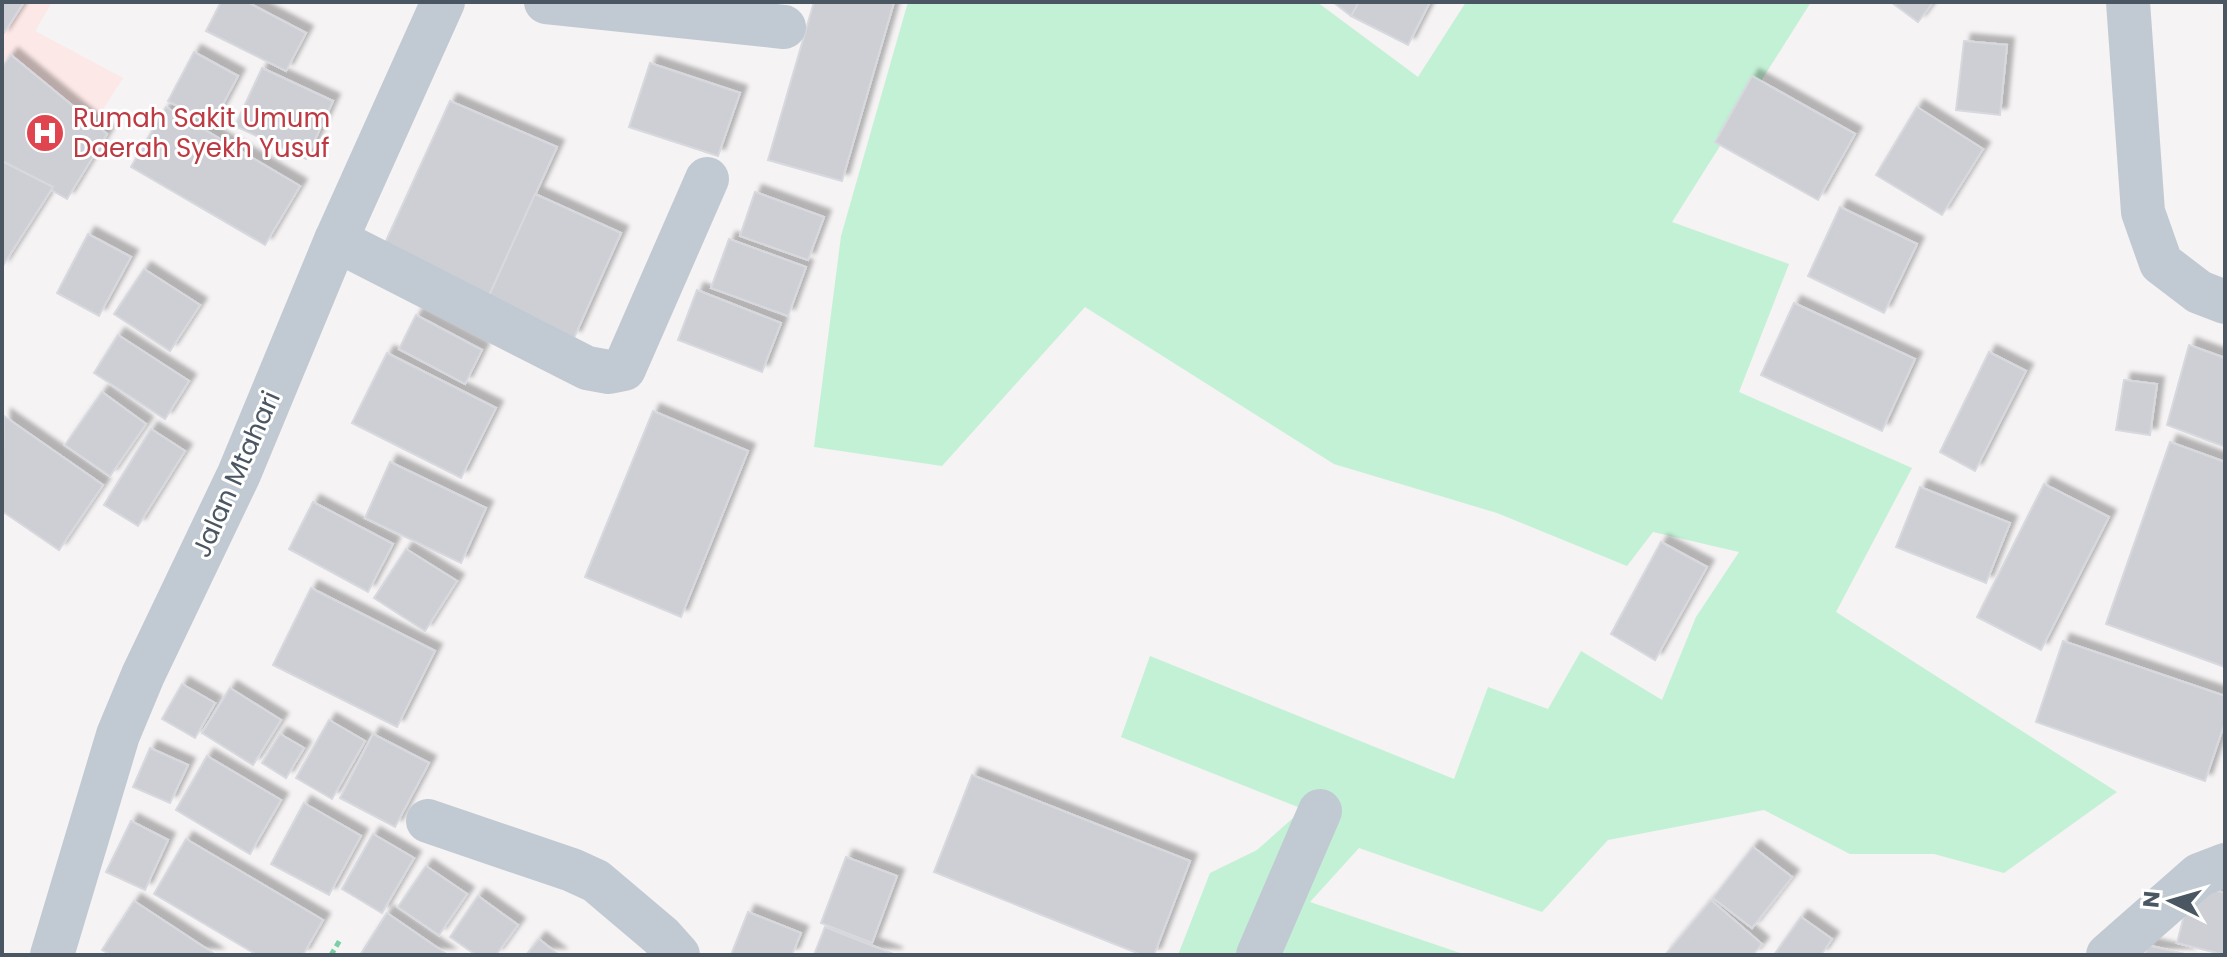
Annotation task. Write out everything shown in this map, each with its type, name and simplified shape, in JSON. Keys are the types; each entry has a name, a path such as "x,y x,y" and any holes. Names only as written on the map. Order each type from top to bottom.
{"street":[{"name":"Jalan Mtahari","path":"52,955 118,735 143,675 239,474 336,240 443,2"},
{"path":"546,2 784,27"},
{"path":"2128,2 2143,212 2161,263 2199,292 2225,302"},
{"path":"336,240 587,368 609,372 624,369 707,179"},
{"path":"1258,955 1320,811"},
{"path":"428,821 596,881 661,936 678,955"},
{"path":"2108,955 2199,875 2225,865"}],"path":[{"path":"331,955 340,940"}],"shaded area":[{"name":"Rumah Sakit Umum Daerah Syekh Yusuf","path":"2,2 52,2 35,31 123,78 2,267"}],"green space":[{"path":"908,2 1317,2 1418,77 1466,2 1811,2 1672,222 1789,264 1739,392 1912,468 1836,612 2117,792 2004,873 1934,854 1850,854 1764,810 1608,840 1542,912 1359,848 1310,902 1466,955 1178,955 1210,873 1257,850 1303,809 1121,737 1150,656 1454,779 1488,687 1548,709 1581,651 1662,700 1696,617 1739,552 1653,532 1627,566 1497,513 1334,464 1085,307 942,466 814,447 841,236"}],"building":[{"path":"2,2 24,2 2,36"},
{"path":"221,2 247,2 306,33 286,71 206,31"},
{"path":"814,2 894,2 842,181 768,160"},
{"path":"1333,2 1359,2 1351,16"},
{"path":"1359,2 1430,2 1408,45 1351,16"},
{"path":"1891,2 1933,2 1918,22"},
{"path":"1964,41 2007,45 2000,115 1956,110"},
{"path":"194,52 238,76 212,125 168,101"},
{"path":"11,55 107,134 67,199 2,162 2,67"},
{"path":"650,63 740,93 718,156 629,127"},
{"path":"262,68 333,101 306,159 235,126"},
{"path":"1752,76 1855,134 1818,200 1715,142"},
{"path":"450,101 557,147 488,298 385,243"},
{"path":"166,107 300,186 265,245 131,167"},
{"path":"1917,107 1983,149 1942,215 1876,175"},
{"path":"2,161 53,187 2,267"},
{"path":"755,192 824,217 808,260 740,236"},
{"path":"535,194 621,233 574,338 488,298"},
{"path":"1840,207 1917,244 1884,313 1808,276"},
{"path":"88,234 131,257 99,316 57,293"},
{"path":"729,239 806,267 788,316 711,288"},
{"path":"144,269 200,305 170,351 114,314"},
{"path":"697,290 781,323 762,372 678,340"},
{"path":"1794,303 1915,359 1882,431 1761,375"},
{"path":"416,315 482,350 465,384 399,349"},
{"path":"118,335 189,381 165,419 94,373"},
{"path":"2189,345 2225,358 2225,447 2167,425"},
{"path":"1989,352 2026,371 1975,471 1940,452"},
{"path":"387,353 496,408 461,478 352,423"},
{"path":"2124,380 2157,384 2150,435 2116,430"},
{"path":"102,392 146,424 110,476 65,445"},
{"path":"653,411 748,451 681,617 585,577"},
{"path":"4,416 103,485 59,550 2,511"},
{"path":"151,429 185,451 138,526 104,505"},
{"path":"2170,442 2225,462 2225,667 2106,624"},
{"path":"390,462 486,508 461,563 365,518"},
{"path":"2044,484 2109,517 2041,650 1977,617"},
{"path":"1920,487 2010,523 1986,583 1896,547"},
{"path":"313,502 393,544 368,592 289,549"},
{"path":"1661,542 1707,567 1655,660 1611,634"},
{"path":"406,549 457,581 425,631 374,598"},
{"path":"311,588 435,651 397,727 273,665"},
{"path":"2063,641 2225,696 2225,722 2205,781 2036,722"},
{"path":"182,684 215,703 195,738 162,719"},
{"path":"230,688 281,720 253,765 202,733"},
{"path":"329,720 365,741 332,799 296,778"},
{"path":"280,734 304,748 286,778 262,763"},
{"path":"373,734 429,763 395,827 340,798"},
{"path":"150,748 188,765 170,803 133,787"},
{"path":"207,756 281,800 250,854 176,810"},
{"path":"972,775 1190,861 1154,955 1142,955 934,872"},
{"path":"304,803 361,836 329,895 271,864"},
{"path":"131,821 168,840 145,890 106,872"},
{"path":"373,834 414,858 382,913 342,889"},
{"path":"186,839 323,920 303,955 257,955 154,894"},
{"path":"1753,847 1792,877 1752,928 1713,898"},
{"path":"846,857 897,876 872,943 821,923"},
{"path":"426,866 467,894 439,935 398,907"},
{"path":"2192,884 2225,893 2225,955 2177,943"},
{"path":"478,896 518,925 496,955 476,955 450,937"},
{"path":"1711,900 1762,944 1753,955 1665,955"},
{"path":"134,901 216,955 111,955 102,950"},
{"path":"748,912 801,933 792,955 731,955"},
{"path":"387,913 448,955 360,955"},
{"path":"1801,917 1832,939 1821,955 1774,955"},
{"path":"825,927 896,955 814,955"},
{"path":"539,939 559,955 526,955"},
{"path":"2147,945 2189,955 2145,955"}],"place":[{"name":"Rumah Sakit Umum Daerah Syekh Yusuf","path":"45,133"}]}
